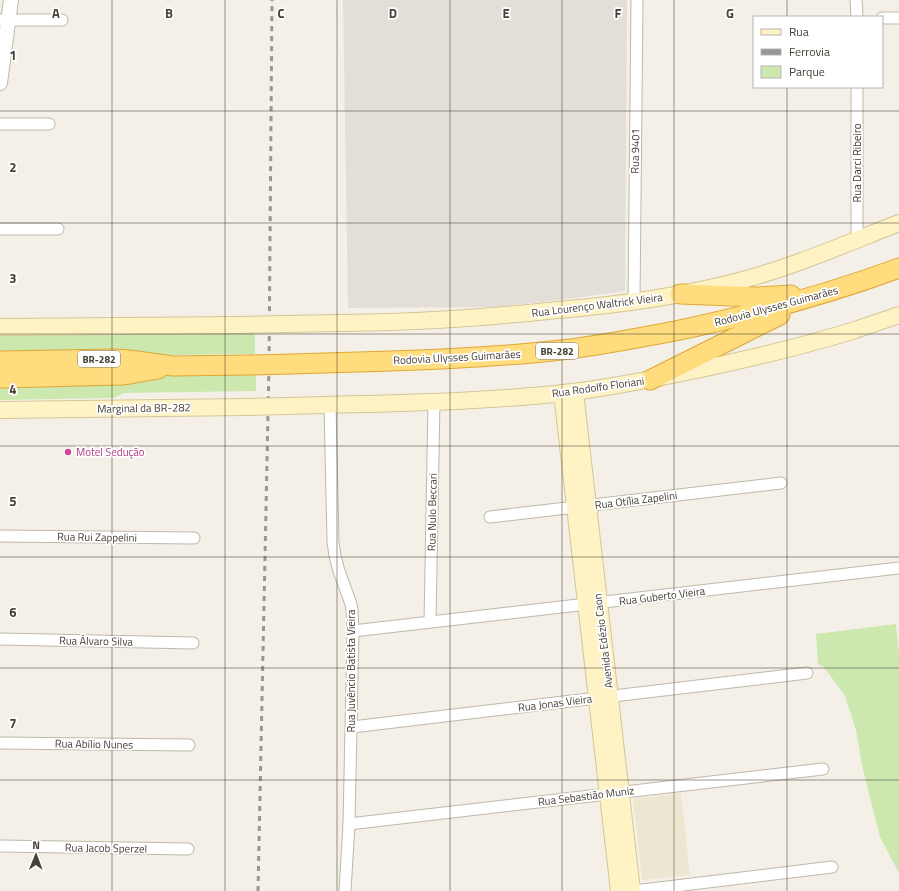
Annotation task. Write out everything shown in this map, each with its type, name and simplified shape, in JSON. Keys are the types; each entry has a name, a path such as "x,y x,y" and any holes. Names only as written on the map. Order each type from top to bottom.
{"highway":[{"name":"Rodovia Ulysses Guimarães","path":"0,361 114,359 173,366 249,365 463,358 527,354 563,350 647,336 752,314 817,296 899,268"},
{"path":"680,294 758,297 800,294 863,281"},
{"path":"650,380 817,296"},
{"name":"Rodovia Ulysses Guimarães","path":"0,378 122,375 173,366"}],"main road":[{"name":"Rua Lourenço Waltrick Vieira","path":"0,327 239,325 415,321 512,315 604,306 680,294 737,282 771,272 899,223"},
{"name":"Rua Rodolfo Floriani","path":"289,406 498,398 569,392 650,380 800,346 855,330 899,314"},
{"name":"Avenida Edézio Caon","path":"569,392 614,793 619,891"},
{"name":"Marginal da BR-282","path":"0,410 289,406"},
{"name":"Avenida Edézio Caon","path":"614,793 633,891"}],"street":[{"path":"0,83 4,20 11,0"},
{"name":"Rua 9401","path":"634,302 637,0"},
{"path":"856,0 856,16"},
{"path":"883,18 899,18"},
{"path":"4,20 62,20"},
{"name":"Rua Darci Ribeiro","path":"857,88 857,239"},
{"path":"0,124 49,124"},
{"path":"0,229 58,229"},
{"name":"Rua Nulo Beccari","path":"430,622 434,401"},
{"name":"Rua Juvêncio Batista Vieira","path":"330,405 333,542 339,571 351,604 353,631 352,727 345,891"},
{"name":"Rua Otília Zapelini","path":"490,517 781,483"},
{"name":"Rua Rui Zappelini","path":"0,536 194,538"},
{"name":"Rua Guberto Vieira","path":"353,631 899,568"},
{"name":"Rua Álvaro Silva","path":"0,639 193,643"},
{"name":"Rua Jonas Vieira","path":"352,727 806,673"},
{"name":"Rua Abílio Nunes","path":"0,743 189,746"},
{"name":"Rua Sebastião Muniz","path":"349,824 823,769"},
{"name":"Rua Jacob Sperzel","path":"0,846 188,849"},
{"path":"633,891 832,867"}],"shaded area":[{"path":"343,0 627,0 625,291 494,307 348,308"},
{"path":"681,793 690,875 642,880 633,799"}],"green space":[{"path":"255,329 255,354 171,355 113,350 0,352 0,332"},
{"path":"256,372 256,391 124,393 114,398 0,400 0,383 127,380 171,374"},
{"path":"896,624 899,652 899,873 880,837 862,766 856,730 845,696 824,667 818,664 816,634"}],"railway":[{"path":"258,891 269,366 272,0"}],"place":[{"name":"Motel Sedução","path":"68,452"}]}
